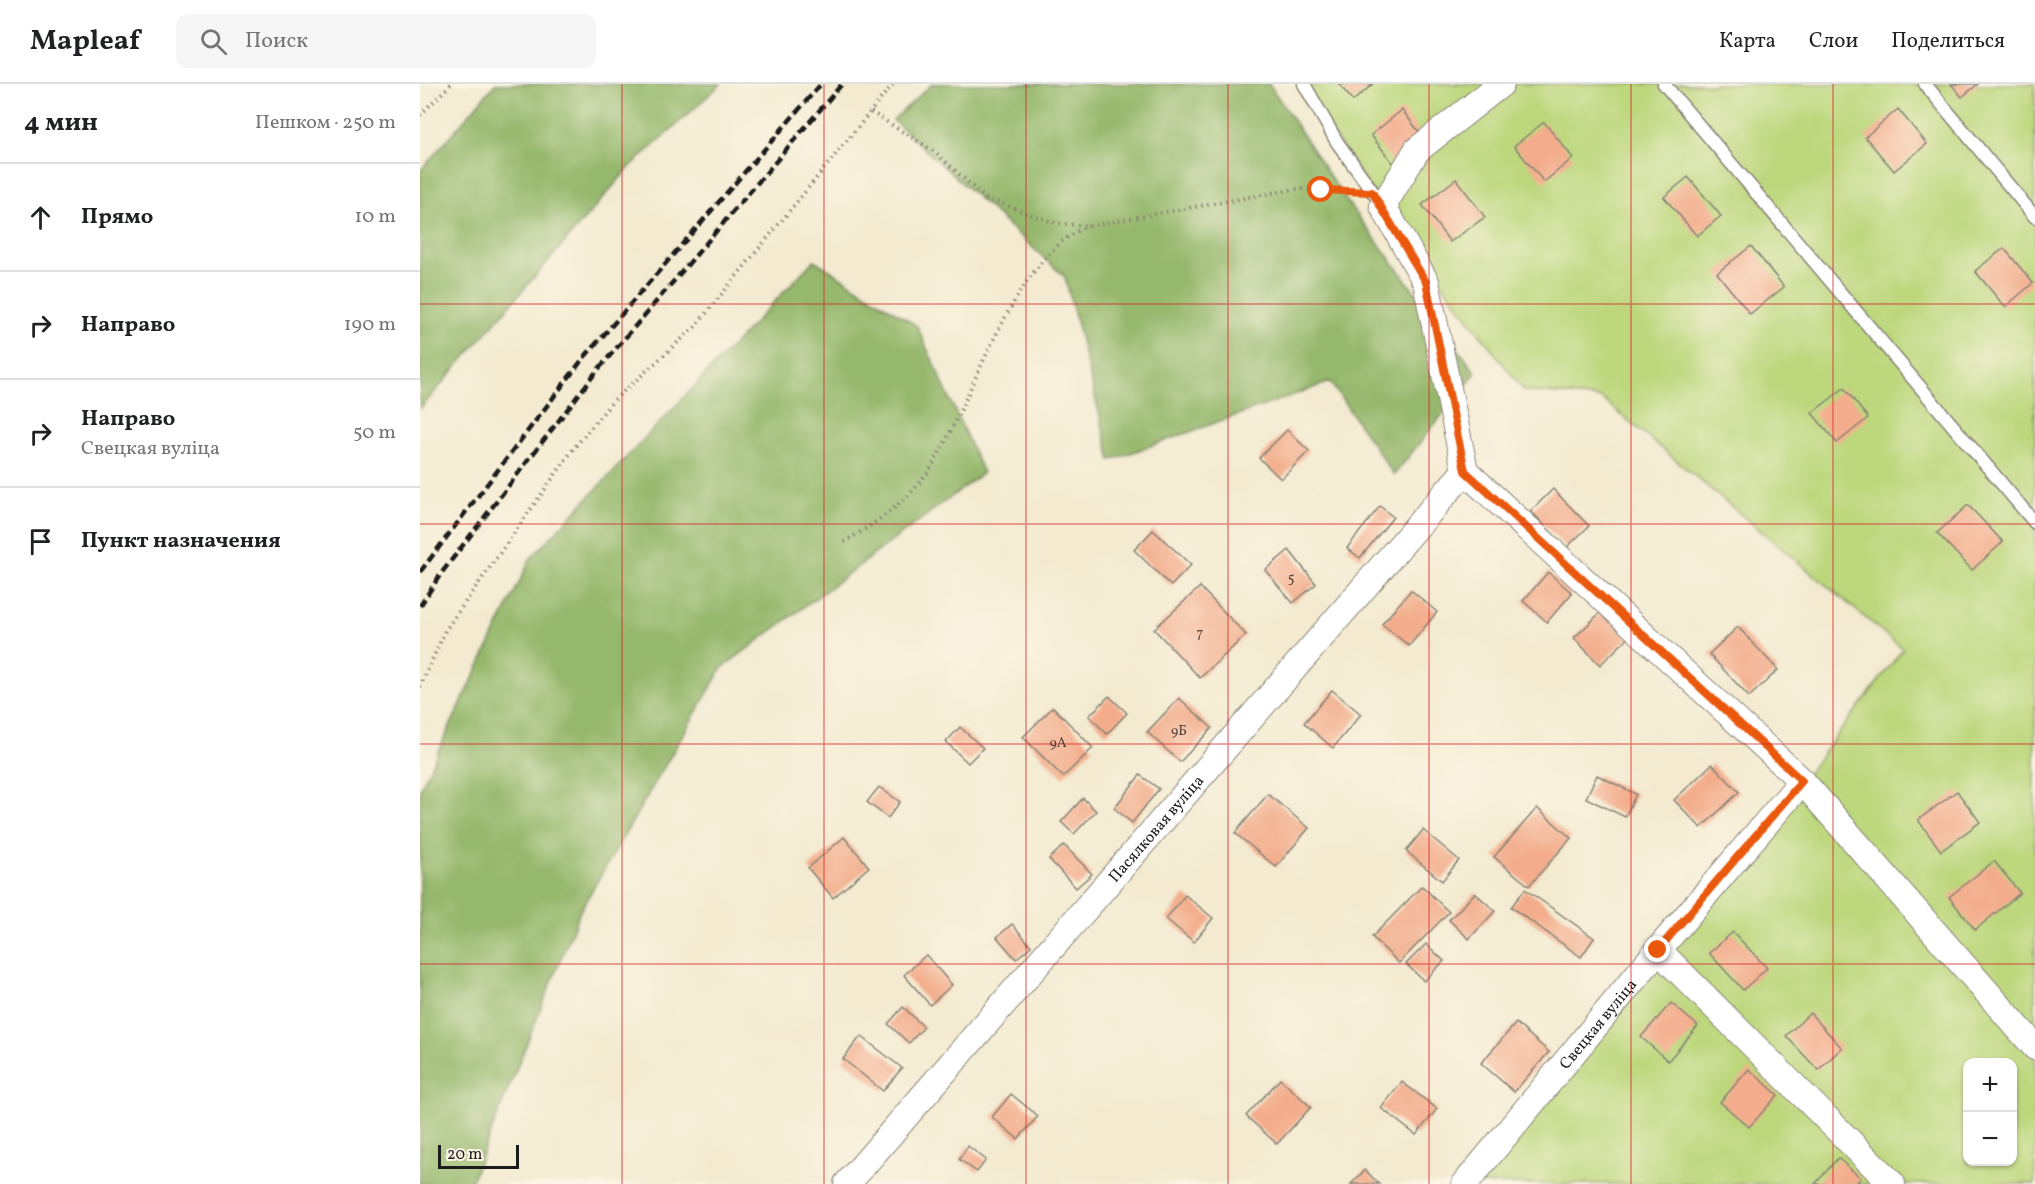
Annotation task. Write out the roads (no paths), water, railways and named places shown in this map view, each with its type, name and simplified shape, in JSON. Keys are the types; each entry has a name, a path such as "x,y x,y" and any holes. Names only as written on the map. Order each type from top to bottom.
{"street":[{"path":"1502,84 1417,150 1378,199 1426,282 1465,471 1802,781 2035,1047"},
{"name":"Пасялковая вуліца","path":"847,1184 1465,471"},
{"name":"Свецкая вуліца","path":"1465,1184 1658,950 1802,781"},
{"path":"1658,950 1892,1184"}],"lane":[{"path":"1304,84 1337,142 1378,199"},
{"path":"1664,84 2035,523"},
{"path":"1925,84 2035,217"}],"railway":[{"path":"420,572 582,360 821,84"},
{"path":"420,606 440,575 596,372 842,84"}]}
